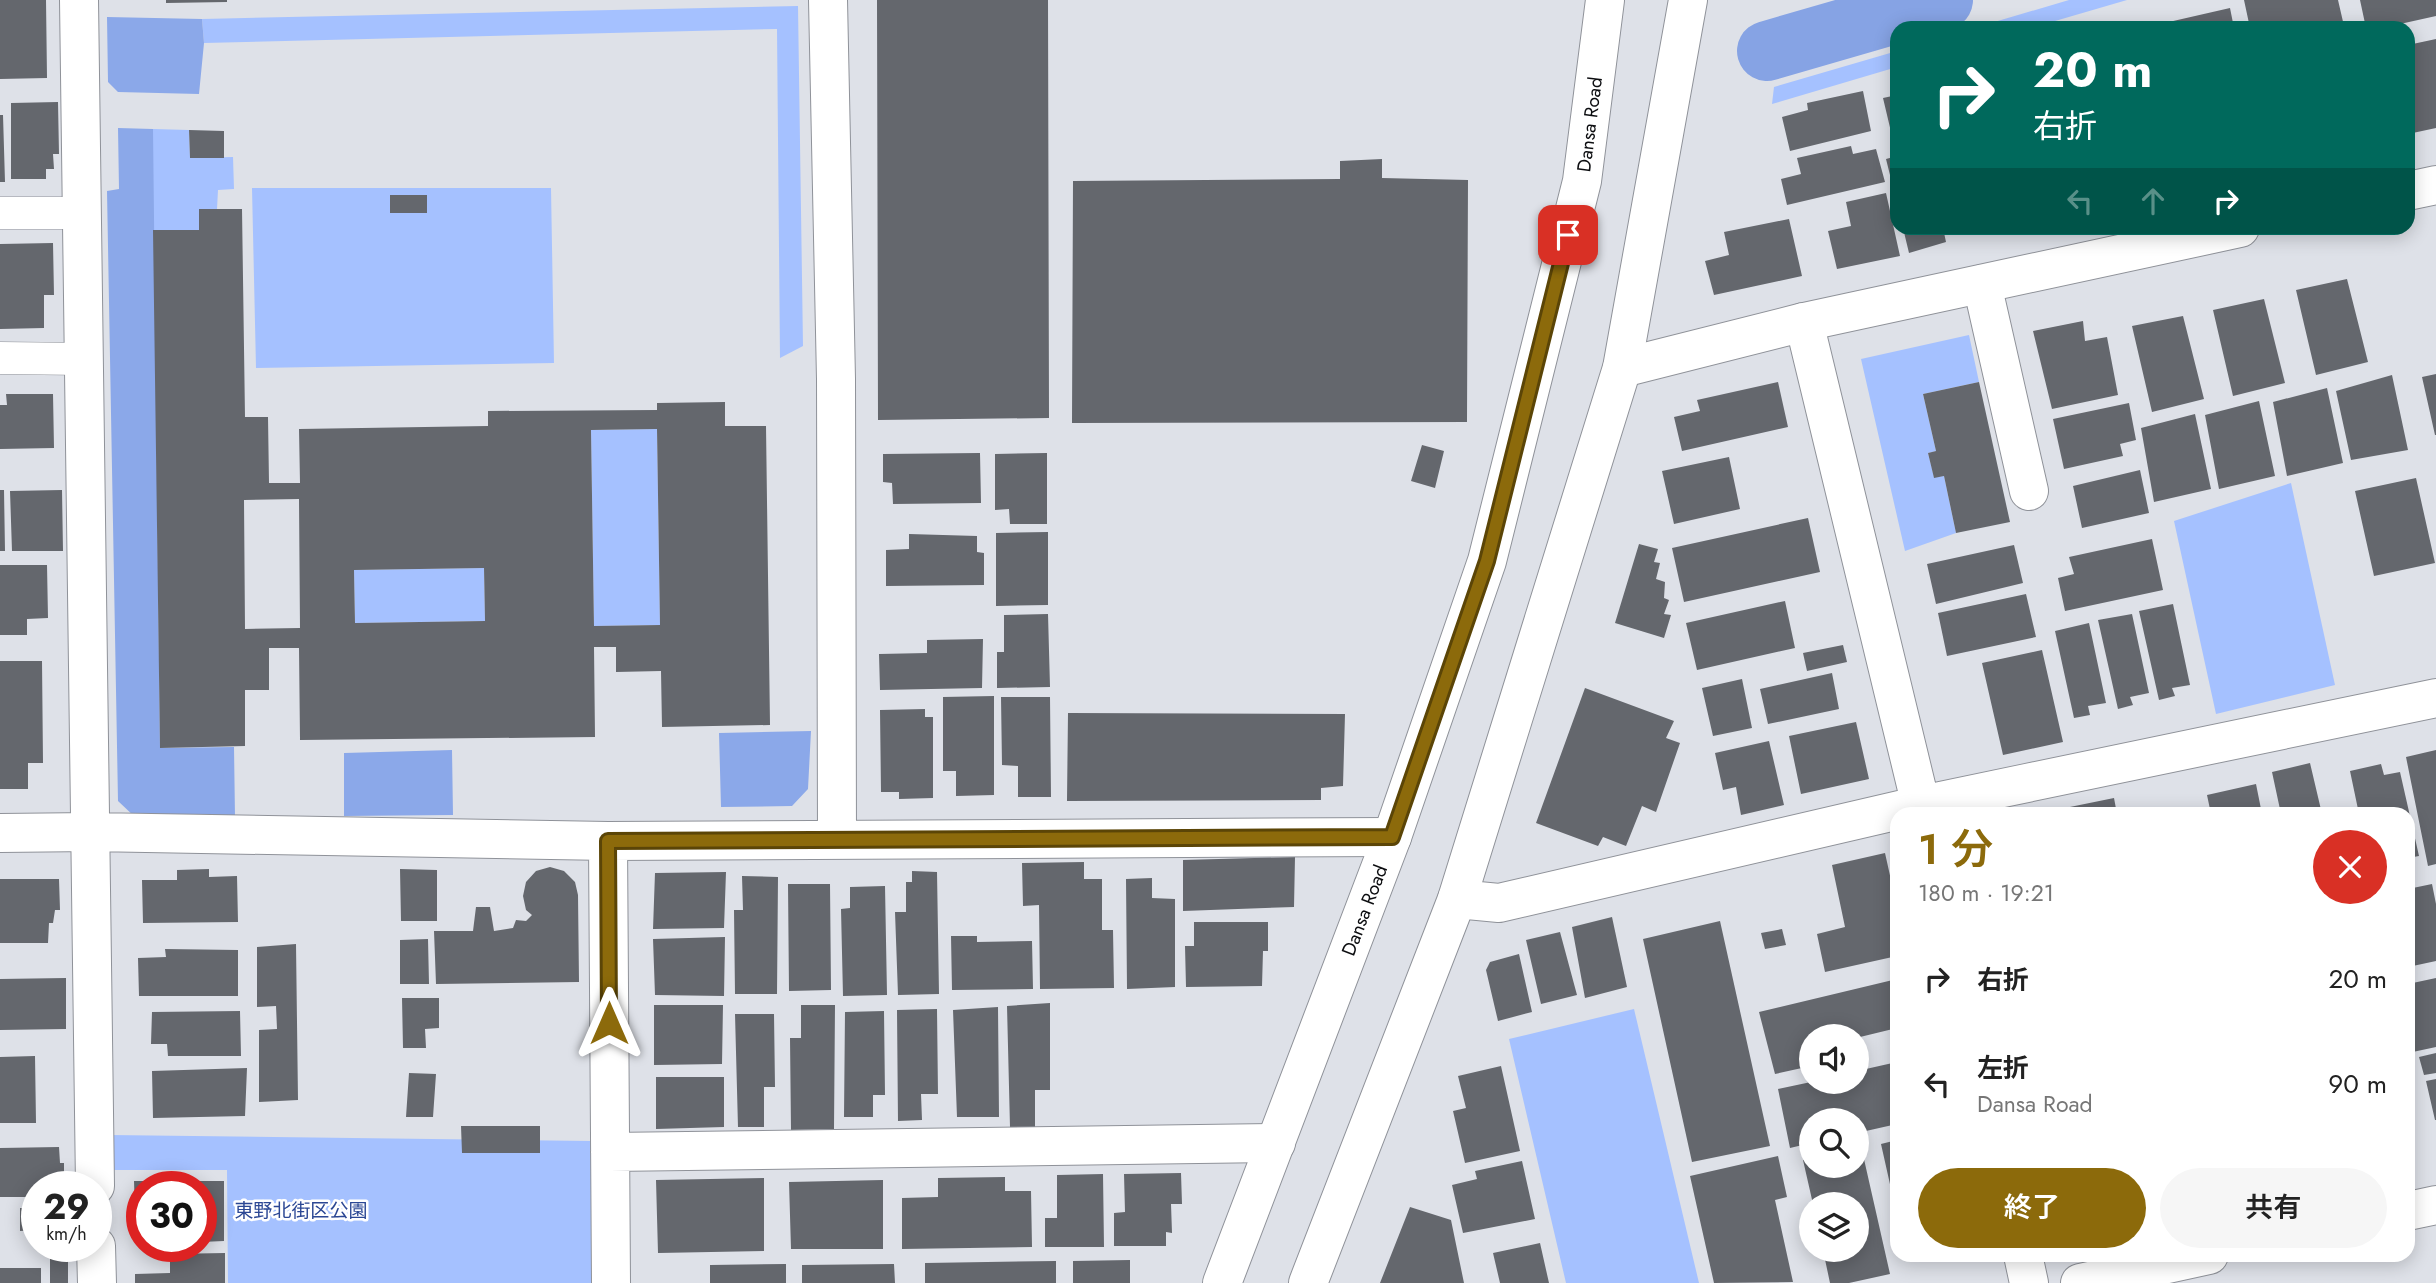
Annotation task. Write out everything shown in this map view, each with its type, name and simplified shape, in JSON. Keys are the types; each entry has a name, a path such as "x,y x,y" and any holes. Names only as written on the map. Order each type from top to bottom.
{"street":[{"path":"79,0 95,1171"},
{"path":"828,0 836,379 837,840"},
{"name":"Dansa Road","path":"1222,1283 1392,837 1487,561 1582,181 1605,0"},
{"path":"1308,1283 1457,899 1622,368 1688,0"},
{"path":"2415,190 2436,185"},
{"path":"1622,368 1804,322 2208,235"},
{"path":"1982,284 2029,491"},
{"path":"1804,322 1922,807"},
{"path":"1931,807 2436,698"},
{"path":"1457,899 1499,903 1890,816"},
{"path":"0,833 91,832 608,841 1392,837"},
{"path":"608,841 611,1283"},
{"path":"610,1152 1276,1143"},
{"path":"2415,1210 2436,1205"},
{"path":"96,1262 97,1283"},
{"path":"2024,1262 2029,1283"},
{"path":"2081,1283 2176,1262"}],"lane":[{"path":"0,213 83,213"},
{"path":"0,358 85,359"}],"green space":[{"path":"2069,0 2127,0 2055,21 1998,21"},
{"path":"798,6 803,346 780,358 777,29 204,43 202,19"},
{"path":"1890,53 1890,69 1772,104 1774,87"},
{"path":"153,129 189,130 190,158 233,157 234,189 218,190 217,209 199,209 199,230 153,230"},
{"path":"252,188 551,188 554,363 256,368"},
{"path":"1969,335 1979,382 1923,394 1936,451 1928,453 1934,477 1944,476 1956,533 1905,551 1861,359"},
{"path":"657,429 660,625 594,626 591,430"},
{"path":"2291,483 2335,685 2216,714 2174,521"},
{"path":"484,568 485,621 355,623 354,570"},
{"path":"1634,1009 1699,1283 1566,1283 1509,1039"},
{"name":"東野北街区公園","path":"109,1135 592,1141 592,1283 228,1283 227,1170 112,1170"}],"shaded area":[{"path":"107,17 202,19 204,43 199,94 118,92 108,82"},
{"path":"118,128 153,129 160,748 234,747 235,817 136,818 118,801 107,191 119,189"},
{"path":"811,731 808,789 792,806 721,807 719,733"},
{"path":"452,750 453,815 344,816 344,753"}],"building":[{"path":"0,0 46,0 47,78 0,79"},
{"path":"166,0 227,0 227,2 166,3"},
{"path":"877,0 1048,0 1049,418 878,420"},
{"path":"2244,0 2338,0 2343,21 2248,21"},
{"path":"2360,0 2436,0 2436,16 2414,21 2364,21"},
{"path":"2230,8 2233,21 2173,21"},
{"path":"2436,39 2436,128 2415,132 2415,44"},
{"path":"1863,91 1871,131 1790,151 1782,117 1808,110 1807,103"},
{"path":"1890,96 1890,128 1883,98"},
{"path":"58,102 59,154 53,154 54,169 46,169 46,179 11,179 11,103"},
{"path":"0,115 3,115 5,182 0,182"},
{"path":"189,130 224,131 224,158 190,158"},
{"path":"1851,146 1853,154 1876,149 1885,182 1787,205 1781,179 1801,174 1797,158"},
{"path":"1890,158 1890,175 1886,159"},
{"path":"1382,159 1382,178 1468,180 1467,422 1072,423 1073,181 1340,179 1340,161"},
{"path":"1886,193 1890,211 1890,235 1895,235 1900,256 1837,269 1828,231 1851,226 1846,202"},
{"path":"390,195 427,195 427,213 390,213"},
{"path":"199,209 242,209 245,417 268,417 269,483 300,483 299,429 488,426 488,411 657,410 657,403 725,402 725,426 766,426 770,725 662,727 661,671 616,672 616,647 594,647 595,737 300,740 299,648 269,648 269,690 245,690 245,746 160,748 153,230 199,230","holes":["657,429 660,625 594,626 591,430","299,499 300,628 245,629 244,500","484,568 485,621 355,623 354,570"]},
{"path":"1789,219 1802,276 1714,295 1705,261 1729,255 1724,232"},
{"path":"1905,235 1944,235 1946,242 1909,253"},
{"path":"53,243 54,295 44,295 44,328 0,329 0,244"},
{"path":"2347,279 2368,362 2316,375 2296,290"},
{"path":"2264,299 2285,383 2233,396 2213,310"},
{"path":"2183,316 2204,399 2152,412 2132,326"},
{"path":"2083,321 2085,341 2107,337 2118,395 2052,409 2033,331"},
{"path":"2436,374 2436,435 2435,435 2422,377"},
{"path":"2392,375 2408,450 2351,460 2336,391"},
{"path":"1778,382 1788,427 1682,451 1674,417 1700,411 1697,400"},
{"path":"1979,382 2010,522 1956,533 1944,476 1934,478 1928,453 1936,451 1923,394"},
{"path":"2327,388 2343,463 2287,476 2273,402"},
{"path":"6,394 53,394 54,448 0,449 0,405 7,405"},
{"path":"2259,401 2275,476 2219,489 2205,415"},
{"path":"2129,403 2136,440 2120,444 2123,456 2064,469 2053,419"},
{"path":"2195,414 2211,489 2154,502 2141,428"},
{"path":"1422,445 1444,451 1435,488 1411,481"},
{"path":"980,453 981,503 893,504 892,483 883,482 883,454"},
{"path":"1047,453 1047,524 1010,524 1009,509 995,510 995,454"},
{"path":"1729,457 1740,509 1674,524 1662,471"},
{"path":"2140,470 2149,513 2082,528 2073,486"},
{"path":"2416,478 2435,563 2374,576 2355,491"},
{"path":"0,490 4,490 5,551 0,551"},
{"path":"62,490 63,551 12,551 10,491"},
{"path":"1808,518 1820,572 1684,602 1672,548"},
{"path":"1048,532 1048,605 996,606 996,533"},
{"path":"909,534 977,536 977,552 984,553 984,585 886,586 886,550 909,549"},
{"path":"2152,539 2163,590 2065,611 2058,578 2074,574 2069,557"},
{"path":"1639,544 1658,549 1654,562 1660,563 1656,579 1665,582 1664,598 1669,600 1664,614 1671,615 1664,638 1615,623"},
{"path":"2014,545 2023,583 1936,604 1927,564"},
{"path":"0,565 47,565 48,618 27,619 27,635 0,635"},
{"path":"2026,594 2036,637 1947,656 1938,613"},
{"path":"1785,601 1795,648 1697,670 1686,623"},
{"path":"2173,604 2190,685 2172,688 2175,696 2159,700 2139,611"},
{"path":"1048,614 1050,687 997,688 997,652 1004,652 1004,615"},
{"path":"2132,614 2149,693 2130,697 2133,705 2118,709 2098,620"},
{"path":"2089,623 2106,703 2088,706 2090,715 2074,718 2055,631"},
{"path":"983,639 982,688 880,690 879,654 927,653 927,640"},
{"path":"1843,645 1847,662 1807,671 1803,653"},
{"path":"2042,650 2063,742 2003,755 1982,663"},
{"path":"0,661 42,661 43,763 28,763 28,789 0,789"},
{"path":"1832,673 1839,709 1768,724 1760,689"},
{"path":"1742,679 1752,728 1713,736 1702,688"},
{"path":"1585,688 1674,721 1666,738 1680,743 1656,812 1642,806 1626,846 1603,837 1598,846 1536,823"},
{"path":"994,696 994,795 956,796 956,771 943,771 943,697"},
{"path":"1001,697 1050,697 1051,797 1018,797 1018,766 1002,765"},
{"path":"925,709 925,717 933,717 933,798 899,799 899,792 881,792 880,710"},
{"path":"1068,713 1345,714 1343,786 1321,788 1321,800 1067,801"},
{"path":"1856,722 1869,779 1801,794 1789,736"},
{"path":"1769,741 1784,805 1741,815 1736,787 1723,790 1715,753"},
{"path":"2436,750 2436,864 2428,866 2406,757"},
{"path":"2310,763 2320,807 2280,807 2272,772"},
{"path":"2381,764 2384,775 2400,772 2408,807 2358,807 2350,771"},
{"path":"2256,784 2261,807 2210,807 2207,795"},
{"path":"2114,798 2116,807 2070,807"},
{"path":"2415,838 2419,856 2415,857"},
{"path":"1885,853 1890,876 1890,958 1825,972 1817,934 1845,927 1832,865"},
{"path":"1295,857 1294,907 1183,911 1183,860"},
{"path":"1084,862 1084,879 1102,879 1102,930 1113,930 1114,988 1040,989 1039,905 1023,906 1022,863"},
{"path":"550,867 564,871 575,882 578,895 579,982 436,984 434,931 473,931 476,907 490,907 494,931 513,928 516,920 526,921 532,915 526,910 523,896 526,882 536,871"},
{"path":"209,869 209,877 237,876 238,922 143,923 142,880 177,880 177,870"},
{"path":"400,869 437,870 437,921 401,921"},
{"path":"912,871 937,872 939,994 898,995 895,912 906,912 906,882 912,882"},
{"path":"726,872 724,928 653,929 655,873"},
{"path":"742,876 778,877 777,994 735,994 734,910 743,910"},
{"path":"1152,878 1152,898 1175,899 1175,987 1127,989 1126,879"},
{"path":"0,879 59,879 60,910 55,910 53,923 49,923 48,943 0,943"},
{"path":"788,884 830,884 831,990 789,991"},
{"path":"2432,884 2436,904 2436,961 2415,966 2415,888"},
{"path":"885,886 887,995 843,996 841,909 850,908 850,887"},
{"path":"1612,917 1627,987 1585,998 1572,927"},
{"path":"1720,921 1770,1146 1692,1162 1643,939"},
{"path":"1194,922 1268,922 1268,951 1263,951 1262,986 1186,987 1185,946 1194,946"},
{"path":"1782,929 1786,945 1765,949 1761,933"},
{"path":"1560,932 1577,995 1541,1004 1526,940"},
{"path":"951,936 977,936 977,942 1032,941 1033,989 952,990"},
{"path":"725,937 724,996 655,995 653,939"},
{"path":"428,939 429,984 400,984 400,940"},
{"path":"296,944 298,1100 259,1102 259,1030 277,1029 276,1006 257,1007 257,947"},
{"path":"165,949 238,950 238,996 139,996 138,958 166,957"},
{"path":"1519,954 1532,1012 1498,1021 1486,970 1490,962"},
{"path":"66,978 66,1029 0,1030 0,979"},
{"path":"2436,978 2436,1047 2415,1052 2415,982"},
{"path":"1890,981 1890,1030 1869,1035 1869,1024 1799,1024 1799,1069 1775,1074 1759,1012"},
{"path":"402,998 439,998 439,1028 425,1029 426,1048 403,1048"},
{"path":"1050,1003 1050,1090 1035,1090 1035,1127 1010,1127 1007,1006"},
{"path":"654,1005 723,1005 722,1064 654,1065"},
{"path":"801,1005 835,1005 834,1129 791,1130 790,1038 801,1038"},
{"path":"998,1007 999,1117 957,1117 953,1010"},
{"path":"937,1009 938,1094 921,1094 922,1120 898,1121 897,1010"},
{"path":"240,1011 241,1056 168,1056 167,1044 151,1044 152,1012"},
{"path":"884,1011 885,1095 873,1095 873,1117 844,1117 845,1012"},
{"path":"735,1014 774,1014 775,1087 764,1087 764,1127 738,1127"},
{"path":"2436,1053 2436,1073 2424,1075 2419,1057"},
{"path":"35,1056 36,1123 0,1123 0,1057"},
{"path":"1890,1064 1890,1126 1869,1130 1869,1108 1799,1108 1799,1146 1790,1148 1778,1089 1799,1085 1799,1094 1869,1094 1869,1068"},
{"path":"1501,1066 1520,1151 1465,1163 1453,1111 1466,1108 1458,1076"},
{"path":"247,1068 245,1116 153,1118 152,1071"},
{"path":"409,1073 436,1074 433,1117 406,1117"},
{"path":"656,1077 724,1077 724,1127 656,1129"},
{"path":"2436,1079 2436,1120 2435,1120 2426,1081"},
{"path":"461,1126 540,1126 540,1153 462,1153"},
{"path":"1890,1142 1890,1184 1881,1144"},
{"path":"59,1147 60,1163 64,1163 64,1171 21,1171 21,1197 0,1197 0,1148"},
{"path":"1778,1156 1787,1197 1775,1200 1793,1282 1714,1283 1690,1176"},
{"path":"1522,1161 1535,1219 1463,1233 1452,1185 1477,1179 1475,1171"},
{"path":"1181,1173 1182,1204 1171,1204 1172,1233 1166,1232 1166,1246 1114,1246 1114,1213 1125,1212 1124,1174"},
{"path":"1103,1174 1104,1247 1045,1247 1045,1218 1057,1218 1057,1175"},
{"path":"1005,1177 1005,1191 1031,1191 1032,1247 902,1249 902,1198 938,1197 938,1178"},
{"path":"764,1178 764,1251 658,1253 656,1180"},
{"path":"1807,1178 1868,1178 1890,1274 1849,1283 1830,1283 1826,1262 1869,1262 1869,1192 1810,1192"},
{"path":"883,1180 883,1249 791,1249 789,1182"},
{"path":"217,1181 224,1181 224,1241 217,1241"},
{"path":"1410,1207 1451,1220 1464,1283 1380,1283"},
{"path":"1540,1243 1549,1283 1500,1283 1493,1253"},
{"path":"217,1253 225,1253 225,1283 135,1283 135,1274 170,1273 170,1262 217,1262"},
{"path":"1130,1260 1130,1283 1073,1283 1073,1261"},
{"path":"1056,1261 1056,1283 925,1283 925,1263"},
{"path":"50,1262 68,1262 68,1283 50,1283"},
{"path":"786,1264 786,1283 710,1283 710,1265"},
{"path":"894,1264 895,1283 802,1283 802,1265"},
{"path":"0,1268 41,1268 41,1283 0,1283"}],"waterway":[{"path":"1767,51 1943,0"}],"route":[{"path":"609,1023 608,841 1392,837 1487,561 1568,235"}]}
